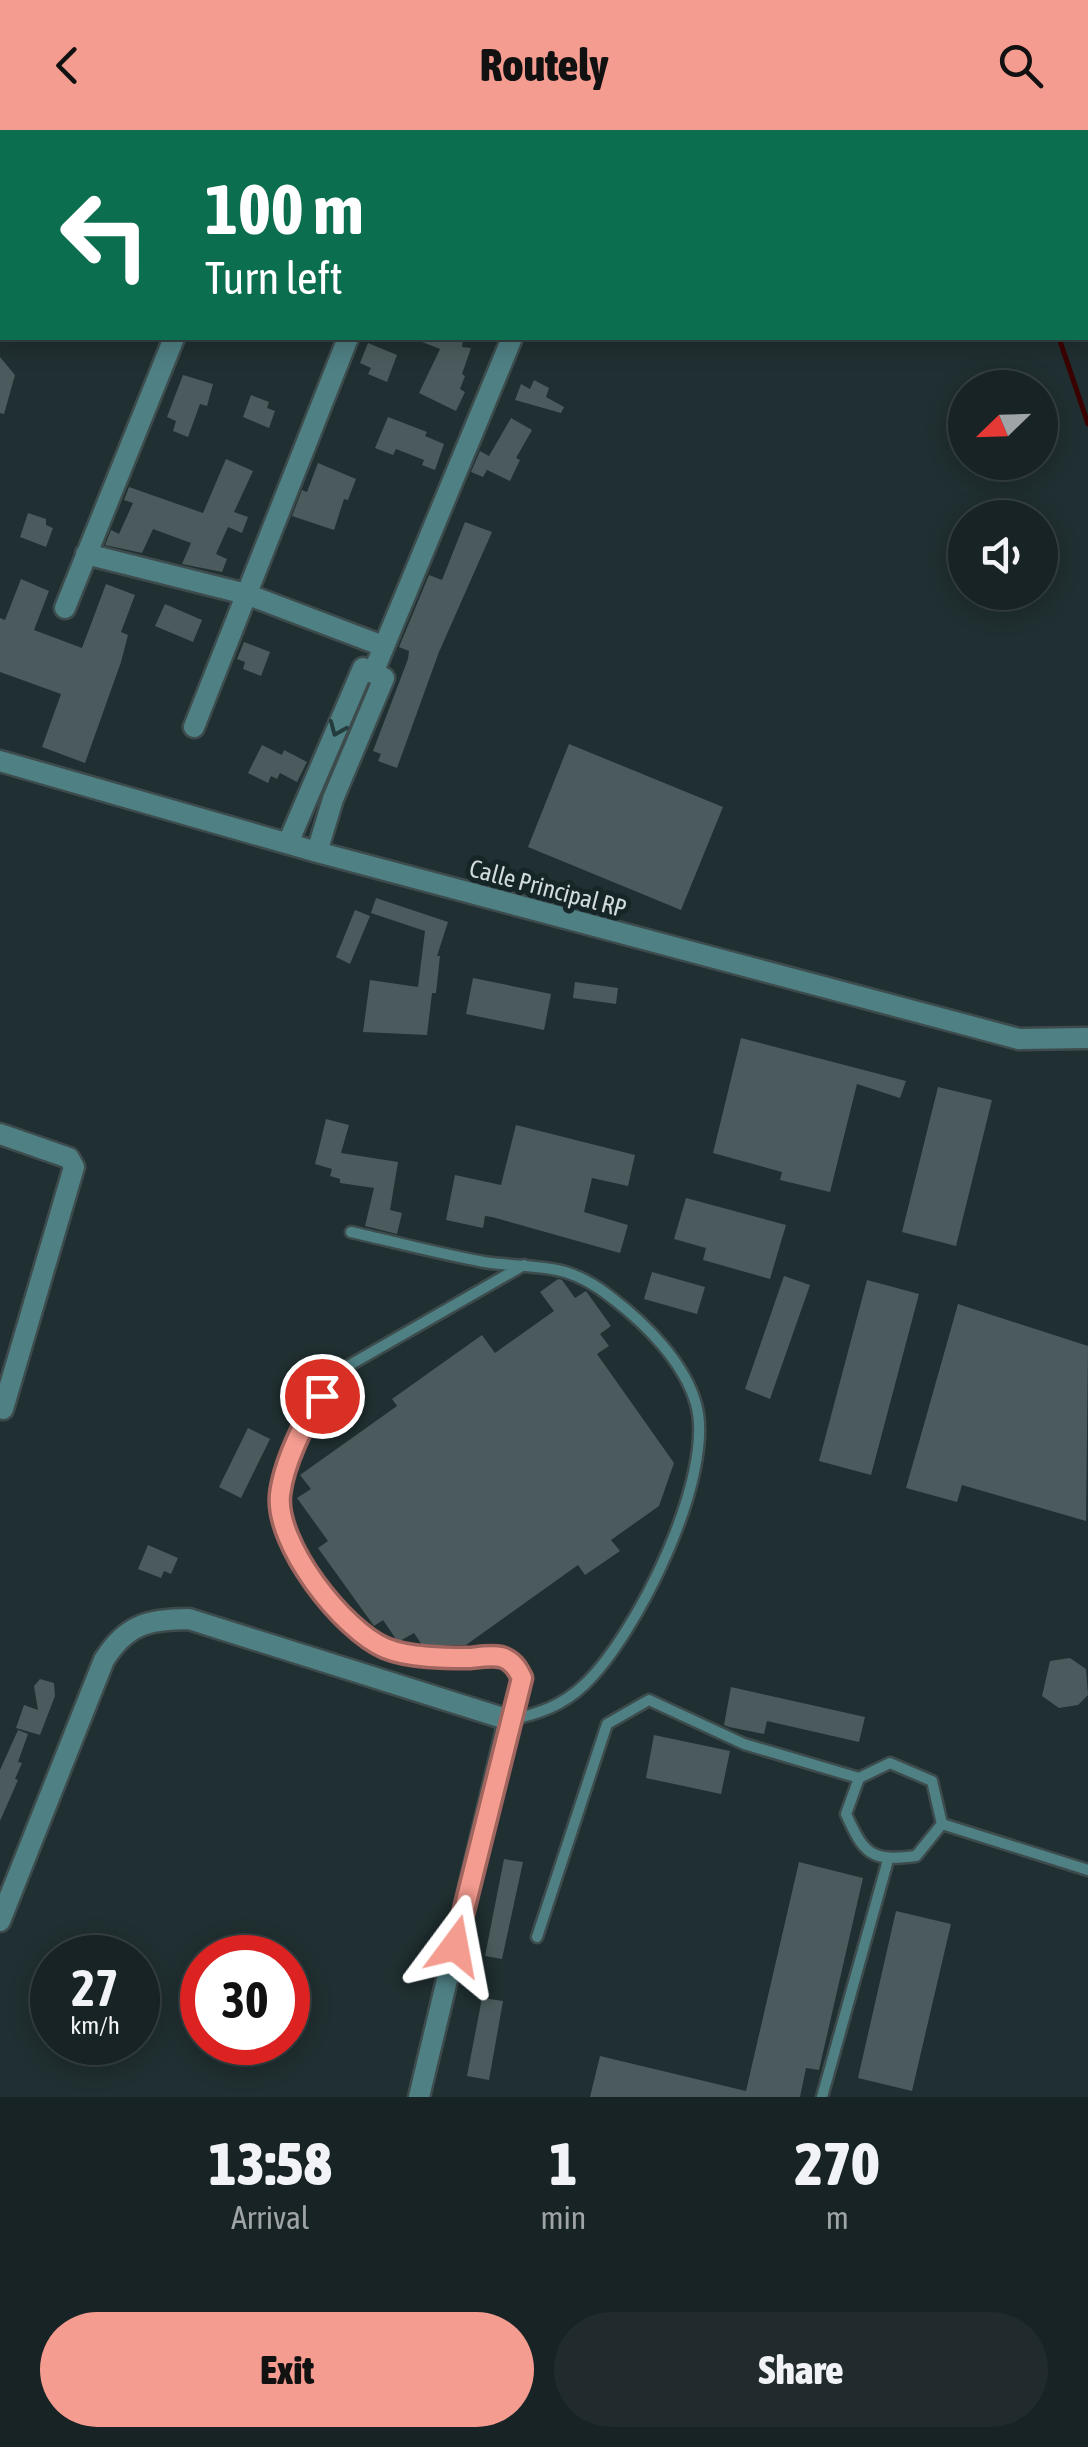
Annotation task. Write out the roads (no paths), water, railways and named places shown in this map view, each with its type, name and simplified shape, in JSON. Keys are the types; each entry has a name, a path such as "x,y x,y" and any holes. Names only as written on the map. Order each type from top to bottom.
{"street":[{"path":"65,608 173,340"},
{"path":"194,727 347,340"},
{"path":"317,852 383,646 511,340"},
{"path":"86,554 246,594 383,646"},
{"path":"288,843 374,673"},
{"name":"Calle Principal RP","path":"0,761 317,852 1019,1039 1088,1038"},
{"path":"0,1134 69,1158 74,1167 4,1409"},
{"path":"0,1922 104,1660 117,1640 137,1626 163,1619 189,1620 510,1720 419,2097"}],"lane":[{"path":"351,1232 485,1262 542,1265 575,1273 614,1299 674,1358 696,1405 698,1460 666,1559 610,1656 582,1687 545,1712 510,1720 522,1678 516,1666 501,1657 448,1658 387,1649 349,1625 307,1570 283,1525 280,1496 308,1414 348,1366 524,1266"},
{"path":"537,1937 607,1724 650,1700 744,1744 859,1778 890,1763 932,1781 942,1824"},
{"path":"859,1778 846,1814 861,1847 888,1860 916,1856 942,1824"},
{"path":"942,1824 1088,1870"},
{"path":"822,2097 888,1860"}],"waterway":[{"path":"1060,340 1088,424"}]}
